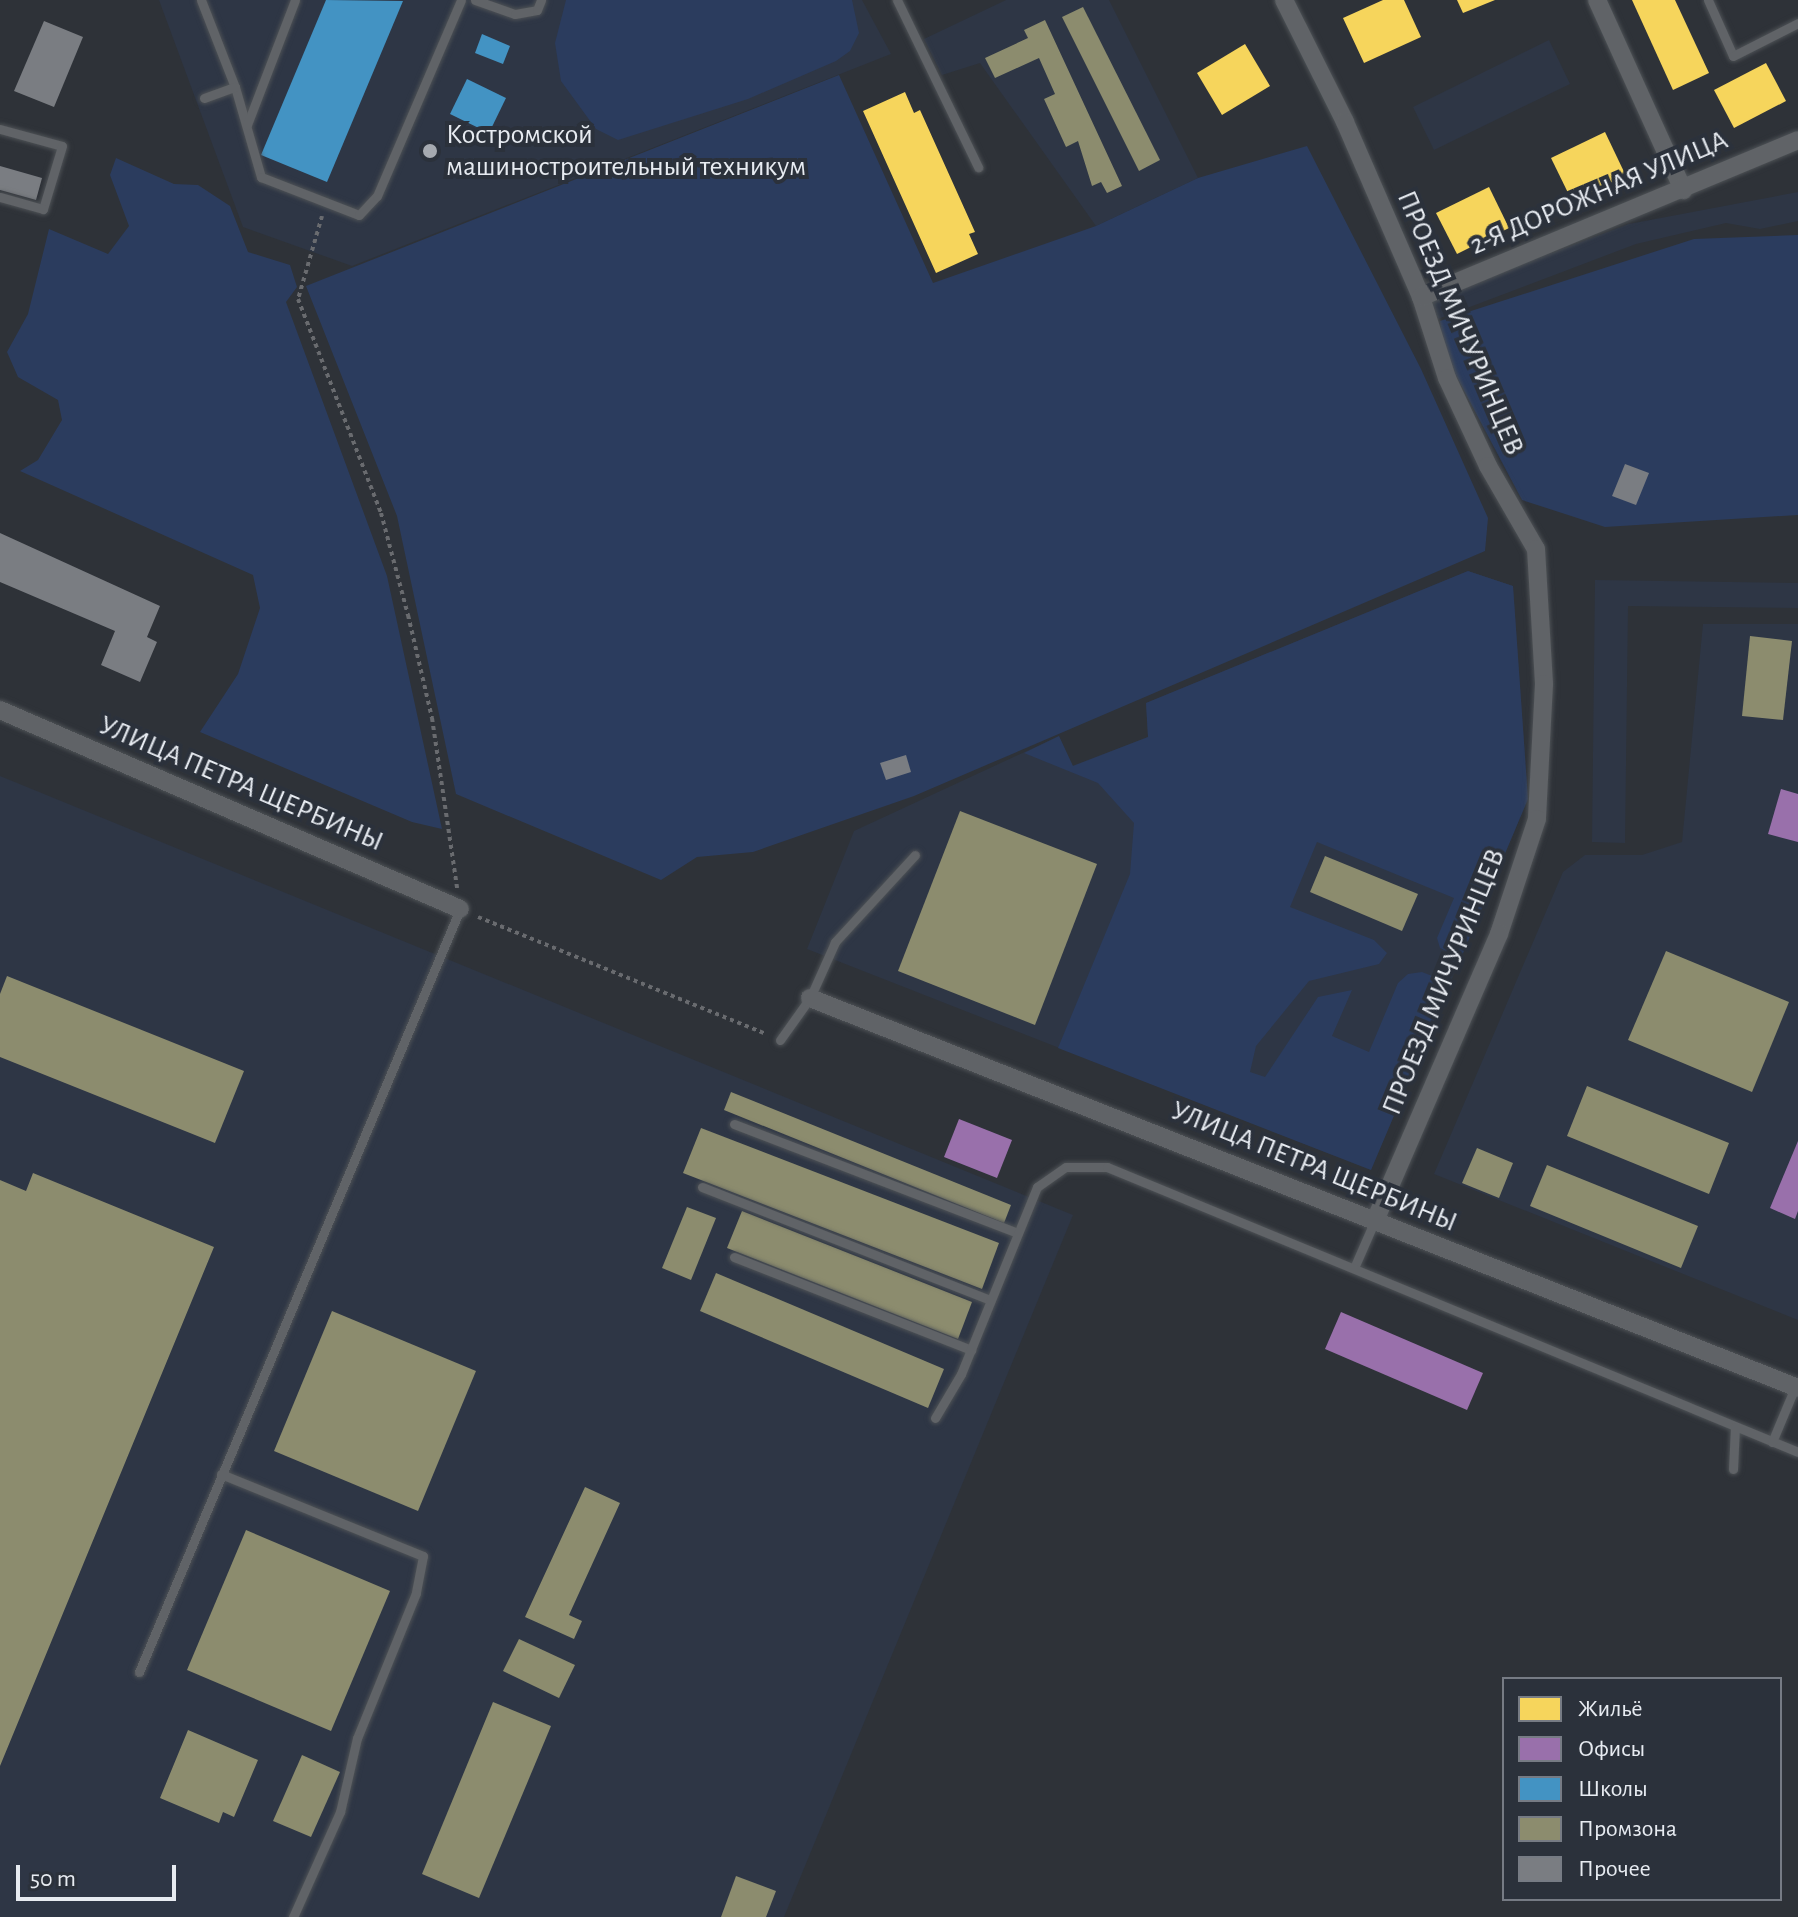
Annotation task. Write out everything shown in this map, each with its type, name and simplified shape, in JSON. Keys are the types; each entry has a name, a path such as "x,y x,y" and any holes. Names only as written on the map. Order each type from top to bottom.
{"street":[{"name":"ПРОЕЗД МИЧУРИНЦЕВ","path":"1284,0 1345,122 1421,297 1447,378 1488,466 1536,549 1543,748 1537,819 1499,934 1375,1220"},
{"path":"1597,0 1683,190"},
{"name":"2-Я ДОРОЖНАЯ УЛИЦА","path":"1421,297 1798,140"},
{"name":"УЛИЦА ПЕТРА ЩЕРБИНЫ","path":"0,710 460,909"},
{"name":"УЛИЦА ПЕТРА ЩЕРБИНЫ","path":"810,998 1797,1387"}],"lane":[{"path":"201,0 235,87 261,177 359,215 377,196 461,0"},
{"path":"247,125 295,0"},
{"path":"475,0 515,14 537,10 541,0"},
{"path":"897,0 978,167"},
{"path":"1708,0 1733,56 1798,23"},
{"path":"204,98 235,87"},
{"path":"0,129 62,146 43,209 0,197"},
{"path":"780,1040 810,998 835,942 915,855"},
{"path":"139,1672 460,909"},
{"path":"734,1124 1018,1233"},
{"path":"935,1418 971,1350 1037,1187 1066,1167 1107,1167 1798,1452"},
{"path":"702,1187 991,1300"},
{"path":"1354,1268 1375,1220"},
{"path":"734,1257 971,1350"},
{"path":"1772,1442 1797,1387"},
{"path":"1733,1469 1735,1427"},
{"path":"221,1474 423,1556 416,1593 357,1738 340,1812 293,1917"}],"path":[{"path":"326,202 298,299 381,513 432,718 460,909 780,1040"}],"shaded area":[{"name":"Костромской машиностроительный техникум","path":"159,0 862,0 891,54 352,266 243,227"},
{"path":"566,0 852,0 859,33 850,51 836,61 748,99 618,140 596,129 561,81 555,43"},
{"path":"1006,0 1109,0 1198,178 1096,226 980,63 942,75 924,39"},
{"path":"1549,40 1570,84 1434,150 1413,107"},
{"path":"839,75 933,283 1096,226 1198,178 1307,146 1421,369 1488,518 1485,551 914,796 753,852 697,857 661,880 456,794 397,516 306,286"},
{"path":"116,158 174,184 198,185 230,206 248,252 290,265 297,287 286,302 387,576 442,829 412,822 200,732 238,674 260,608 253,575 20,471 38,460 62,420 58,400 18,377 7,352 28,314 49,229 108,254 129,226 110,175"},
{"path":"1798,192 1798,221 1760,229 1726,223 1636,244 1438,319 1429,299 1629,224"},
{"path":"1798,235 1798,515 1605,527 1522,500 1443,351 1440,321 1694,239"},
{"path":"1468,571 1513,586 1528,799 1371,1170 807,949 854,831 1059,736 1072,766 1148,737 1146,703"},
{"path":"1468,571 1513,586 1528,799 1461,958 1440,948 1437,938 1454,898 1317,842 1290,907 1374,940 1387,953 1379,964 1309,981 1256,1046 1250,1072 1265,1077 1318,997 1352,990 1332,1036 1369,1052 1398,983 1408,974 1422,972 1450,983 1371,1170 1058,1048 1130,874 1134,823 1098,783 1024,753 1059,736 1073,766 1148,737 1146,703"},
{"path":"1595,580 1798,583 1798,608 1628,606 1625,843 1592,842"},
{"path":"1703,624 1798,624 1798,1320 1434,1174 1563,872 1585,855 1642,855 1682,842"},
{"path":"0,776 1073,1215 784,1917 0,1917"}],"building: Жильё":[{"path":"1383,0 1404,0 1421,37 1364,63 1343,18"},
{"path":"1457,0 1495,0 1463,13"},
{"path":"1632,0 1675,0 1709,73 1673,90"},
{"path":"1245,44 1270,86 1222,115 1197,73"},
{"path":"1766,63 1786,101 1734,128 1714,90"},
{"path":"905,92 914,113 920,110 975,232 969,234 978,254 936,273 863,111"},
{"path":"1605,132 1626,176 1572,201 1551,158"},
{"path":"1489,187 1509,228 1457,254 1436,213"}],"building: Офисы":[{"path":"1781,789 1798,794 1798,842 1768,834"},
{"path":"959,1119 1012,1140 997,1178 944,1157"},
{"path":"1798,1141 1798,1211 1795,1219 1770,1208"},
{"path":"1341,1312 1483,1373 1467,1410 1325,1349"}],"building: Школы":[{"path":"326,0 403,1 327,182 261,155"},
{"path":"482,34 510,46 503,64 475,53"},
{"path":"467,79 506,98 489,133 450,114"}],"building: Промзона":[{"path":"1083,7 1160,160 1139,171 1062,17"},
{"path":"1045,20 1122,186 1107,193 1101,182 1092,186 1078,141 1066,147 1044,99 1055,94 1039,58 995,78 985,58 1028,38 1024,30"},
{"path":"1750,636 1792,641 1783,720 1742,716"},
{"path":"960,811 1097,864 1035,1025 898,971"},
{"path":"1325,856 1418,894 1402,931 1310,892"},
{"path":"1666,951 1789,1002 1752,1092 1628,1040"},
{"path":"7,976 244,1071 215,1143 0,1057 0,994"},
{"path":"1587,1086 1729,1143 1709,1194 1567,1136"},
{"path":"731,1092 1011,1205 1004,1223 724,1110"},
{"path":"701,1128 999,1243 982,1289 683,1173"},
{"path":"1477,1148 1513,1163 1499,1198 1462,1183"},
{"path":"1547,1165 1698,1226 1681,1268 1530,1206"},
{"path":"33,1173 214,1247 0,1766 0,1180 26,1191"},
{"path":"687,1207 716,1218 691,1280 662,1268"},
{"path":"742,1211 972,1302 958,1339 727,1248"},
{"path":"716,1273 944,1369 928,1408 700,1311"},
{"path":"332,1311 476,1371 418,1511 274,1451"},
{"path":"585,1487 620,1503 569,1615 582,1621 574,1639 525,1617"},
{"path":"246,1530 390,1591 331,1731 187,1670"},
{"path":"519,1639 575,1665 559,1698 503,1671"},
{"path":"493,1702 551,1726 479,1898 422,1874"},
{"path":"188,1730 258,1760 234,1817 223,1812 219,1823 160,1798"},
{"path":"302,1755 340,1772 311,1837 273,1821"},
{"path":"736,1876 776,1891 766,1917 721,1917"}],"building: Прочее":[{"path":"44,21 83,37 54,107 14,91"},
{"path":"0,166 42,178 36,200 0,190"},
{"path":"1625,464 1649,473 1636,505 1612,496"},
{"path":"0,533 160,606 147,637 157,642 140,682 101,665 115,631 0,582"},
{"path":"906,755 911,772 886,780 880,763"}],"place":[{"name":"Костромской машиностроительный техникум","path":"430,151"}]}
